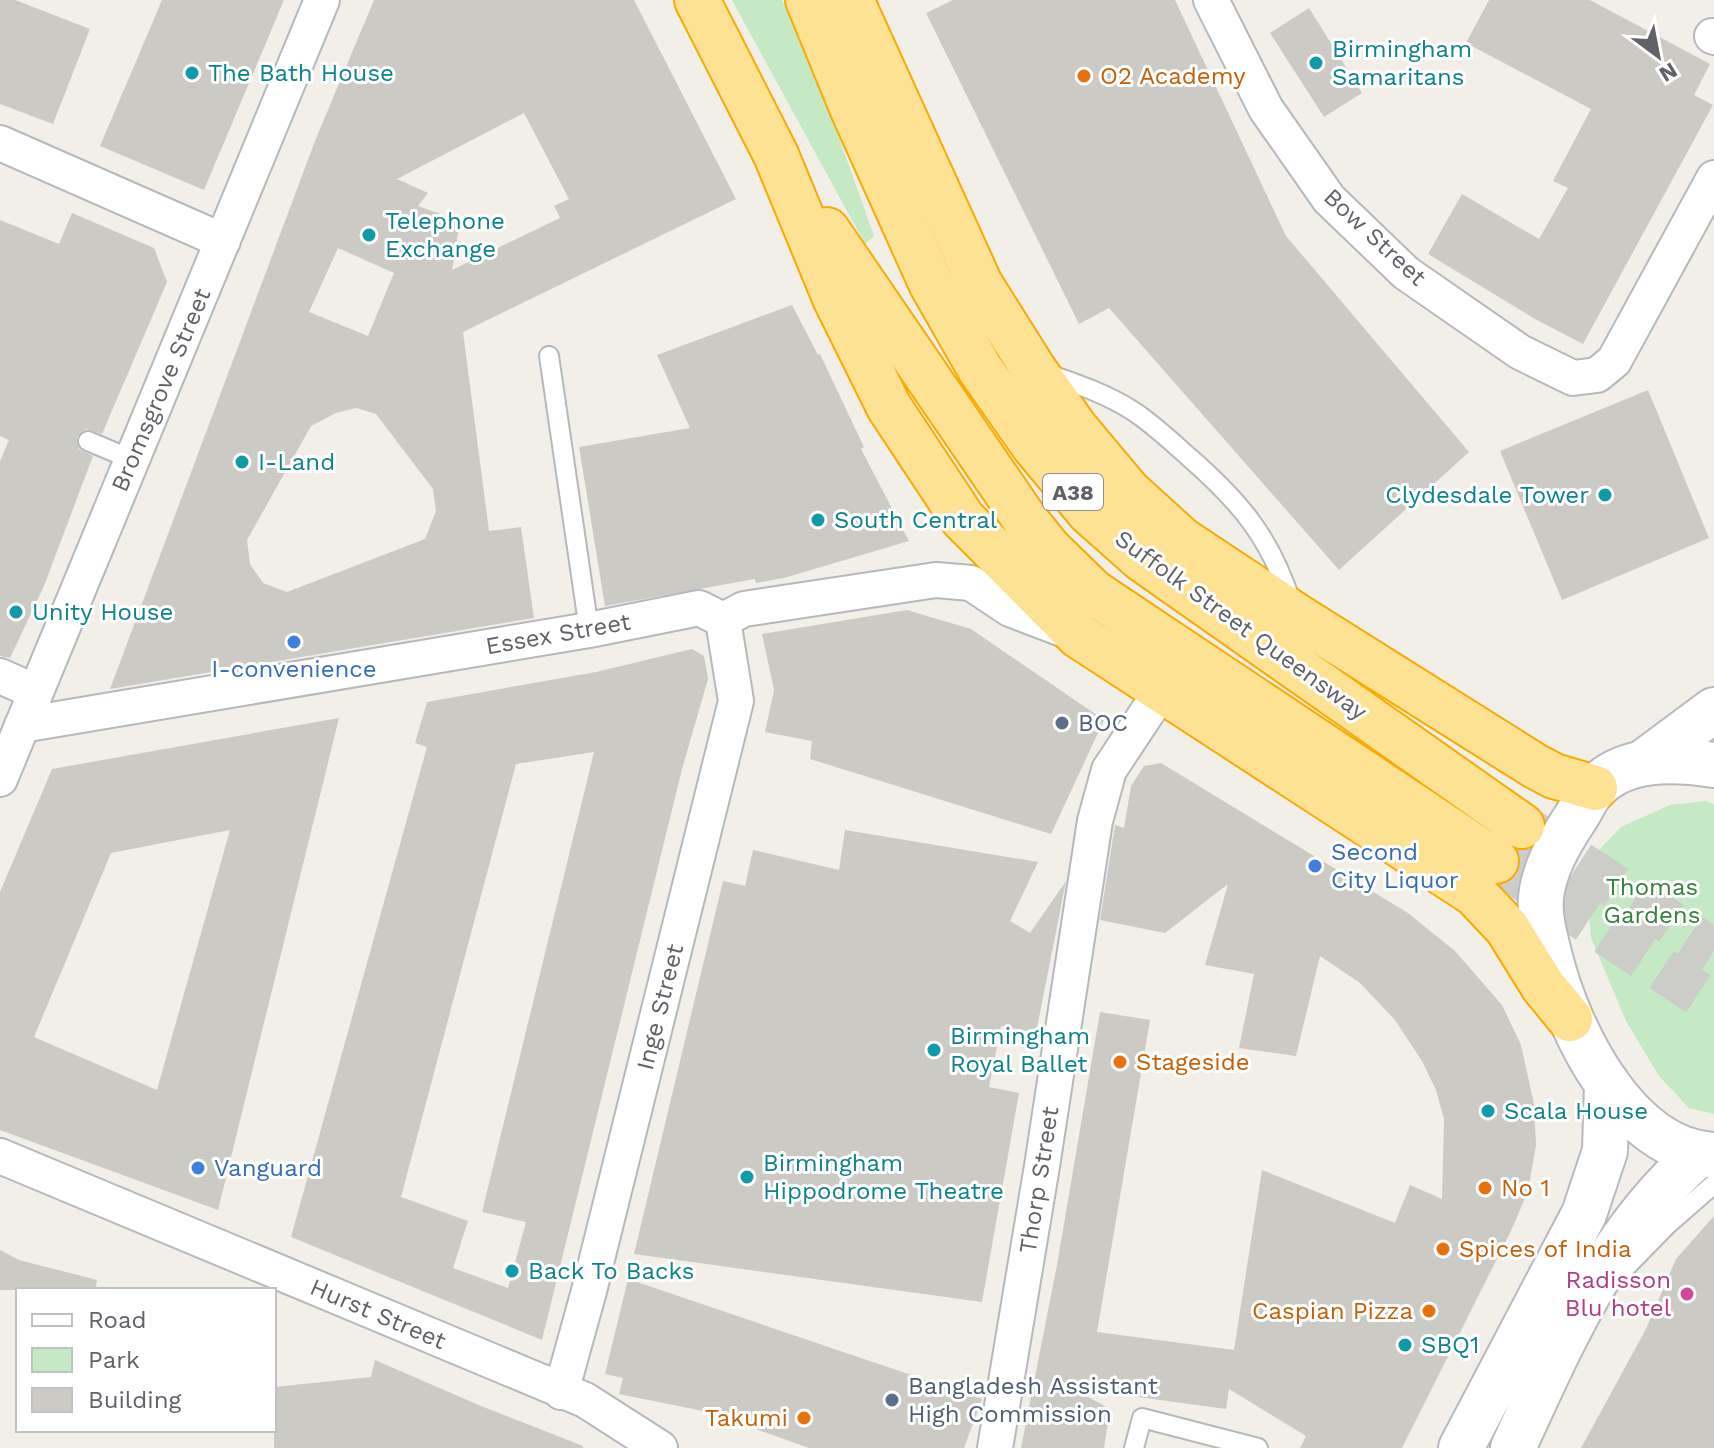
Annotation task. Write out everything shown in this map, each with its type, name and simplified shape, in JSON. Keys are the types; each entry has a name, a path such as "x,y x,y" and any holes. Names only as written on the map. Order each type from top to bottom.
{"highway":[{"name":"A38","path":"697,0 776,155"},
{"name":"Suffolk Street Queensway","path":"808,0 853,110 931,283 980,369 1034,446 1089,512 1142,559 1522,826"},
{"path":"851,0 980,284 1034,370 1076,429 1128,491 1182,540 1295,615 1535,766 1554,776 1595,788"},
{"path":"776,155 835,298 889,407 923,463 963,519 1079,636 1475,894 1507,928 1543,986 1570,1019"},
{"name":"Suffolk Street Queensway","path":"776,155 994,474 1049,549 1093,592 1496,861"}],"street":[{"name":"Bromsgrove Street","path":"0,779 322,0"},
{"name":"Bow Street","path":"1211,0 1266,109 1329,199 1406,273 1520,352 1573,378 1597,375 1614,361 1714,178"},
{"path":"0,143 223,241"},
{"path":"723,620 744,609 936,580 971,583 1010,609 1079,636"},
{"name":"Essex Street","path":"22,725 589,630 699,608 723,620"},
{"name":"Inge Street","path":"561,1392 736,701 723,620"},
{"path":"0,676 36,692"},
{"name":"Thorp Street","path":"995,1448 1095,821 1109,770 1162,690"},
{"path":"1709,1165 1664,1139 1638,1119 1607,1083 1570,1019 1552,967 1541,918 1541,898 1545,874 1563,837 1595,788 1644,762 1714,710"},
{"path":"1644,762 1687,761 1714,765"},
{"path":"1461,1448 1584,1214 1605,1151 1607,1083"},
{"name":"Hurst Street","path":"0,1156 585,1400 660,1448"},
{"path":"1513,1448 1577,1310 1638,1217 1673,1176 1709,1165"}],"lane":[{"path":"549,356 589,630"},
{"path":"1034,370 1085,386 1132,411 1227,491 1246,512 1281,572 1295,615"},
{"path":"88,441 133,460"},
{"path":"1134,1448 1142,1418 1258,1448"}],"green space":[{"path":"732,0 782,0 826,101 874,236 865,244"},
{"name":"Thomas Gardens","path":"1706,801 1714,804 1714,1114 1689,1108 1659,1076 1626,1021 1591,938 1587,890 1600,849 1621,827 1670,805"}],"building":[{"path":"0,0 15,0 90,29 53,124 0,104"},
{"name":"The Bath House","path":"162,0 284,0 204,190 100,146"},
{"path":"374,0 634,0 736,199 463,332 489,531 521,527 534,618 110,689 315,141","holes":["524,113 569,199 554,206 560,218 452,270 460,221 418,206 428,193 397,179","338,248 394,273 368,336 309,312","356,408 376,414 433,489 436,511 425,539 287,592 263,583 250,564 247,540 311,426 336,413"]},
{"path":"953,0 1175,0 1286,236 1469,452 1339,570 1109,308 1079,324 926,13"},
{"path":"1489,0 1590,0 1710,64 1694,95 1713,105 1583,344 1535,319 1428,254 1462,194 1539,239 1568,188 1553,181 1591,109 1466,43"},
{"name":"Birmingham Samaritans","path":"1309,8 1362,93 1324,117 1270,33"},
{"path":"72,213 154,248 167,282 102,434 86,429 77,437 79,449 93,456 44,586 10,658 0,656 0,461 9,440 0,436 0,220 59,244"},
{"path":"792,305 820,354 864,447 861,449 909,541 784,578 756,583 755,579 605,606 579,447 690,428 657,355"},
{"name":"Clydesdale Tower","path":"1648,390 1709,538 1562,600 1500,451"},
{"path":"907,610 971,629 1104,720 1051,834 810,759 812,741 765,732 774,690 762,634"},
{"path":"692,649 704,656 708,679 682,769 542,1340 291,1237 427,747 415,743 427,702 596,672","holes":["594,752 482,1212 526,1222 508,1288 453,1268 468,1221 401,1197 516,764"]},
{"path":"339,718 218,1210 0,1130 0,892 52,769","holes":["230,830 157,1090 34,1037 111,853"]},
{"path":"1161,763 1408,913 1455,951 1502,1005 1521,1045 1534,1104 1536,1145 1528,1191 1402,1448 1300,1448 1306,1436 1229,1389 1226,1409 1072,1388 1110,1409 1104,1448 1021,1448 1057,1265 1100,1012 1150,1020 1097,1332 1234,1350 1262,1170 1395,1223 1410,1185 1442,1199 1444,1119 1436,1090 1422,1061 1395,1020 1360,983 1320,956 1296,1056 1239,1048 1254,974 1205,965 1228,884 1165,933 1100,920 1115,825 1124,828 1131,786 1144,766"},
{"path":"845,830 1038,862 1010,921 1030,933 1066,881 1036,1033 1001,1026 989,1087 1019,1093 982,1302 634,1254 723,881 745,886 753,850 839,870"},
{"path":"1714,1216 1714,1448 1581,1448 1646,1329 1676,1259"},
{"path":"0,1250 19,1260 97,1280 95,1288 0,1290"},
{"path":"628,1279 982,1399 964,1448 809,1448 708,1412 619,1394 623,1378 605,1374"},
{"path":"375,1360 583,1448 274,1448 276,1387 371,1377"}],"tunnel":[{"path":"1524,827 1714,951"},
{"path":"1496,861 1714,1004"}],"place":[{"name":"Birmingham Samaritans","path":"1316,63"},
{"name":"The Bath House","path":"192,73"},
{"name":"O2 Academy","path":"1084,76"},
{"name":"Telephone Exchange","path":"369,235"},
{"name":"I-Land","path":"242,462"},
{"name":"Clydesdale Tower","path":"1605,495"},
{"name":"South Central","path":"818,520"},
{"name":"Unity House","path":"16,612"},
{"name":"I-convenience","path":"294,642"},
{"name":"BOC","path":"1062,723"},
{"name":"Second City Liquor","path":"1315,866"},
{"name":"Birmingham Royal Ballet","path":"934,1050"},
{"name":"Stageside","path":"1120,1062"},
{"name":"Scala House","path":"1488,1111"},
{"name":"Vanguard","path":"198,1168"},
{"name":"Birmingham Hippodrome Theatre","path":"747,1177"},
{"name":"No 1","path":"1485,1188"},
{"name":"Spices of India","path":"1443,1249"},
{"name":"Back To Backs","path":"512,1271"},
{"name":"Radisson Blu hotel","path":"1687,1294"},
{"name":"Caspian Pizza","path":"1429,1311"},
{"name":"SBQ1","path":"1405,1345"},
{"name":"Bangladesh Assistant High Commission","path":"892,1400"},
{"name":"Takumi","path":"804,1418"}]}
